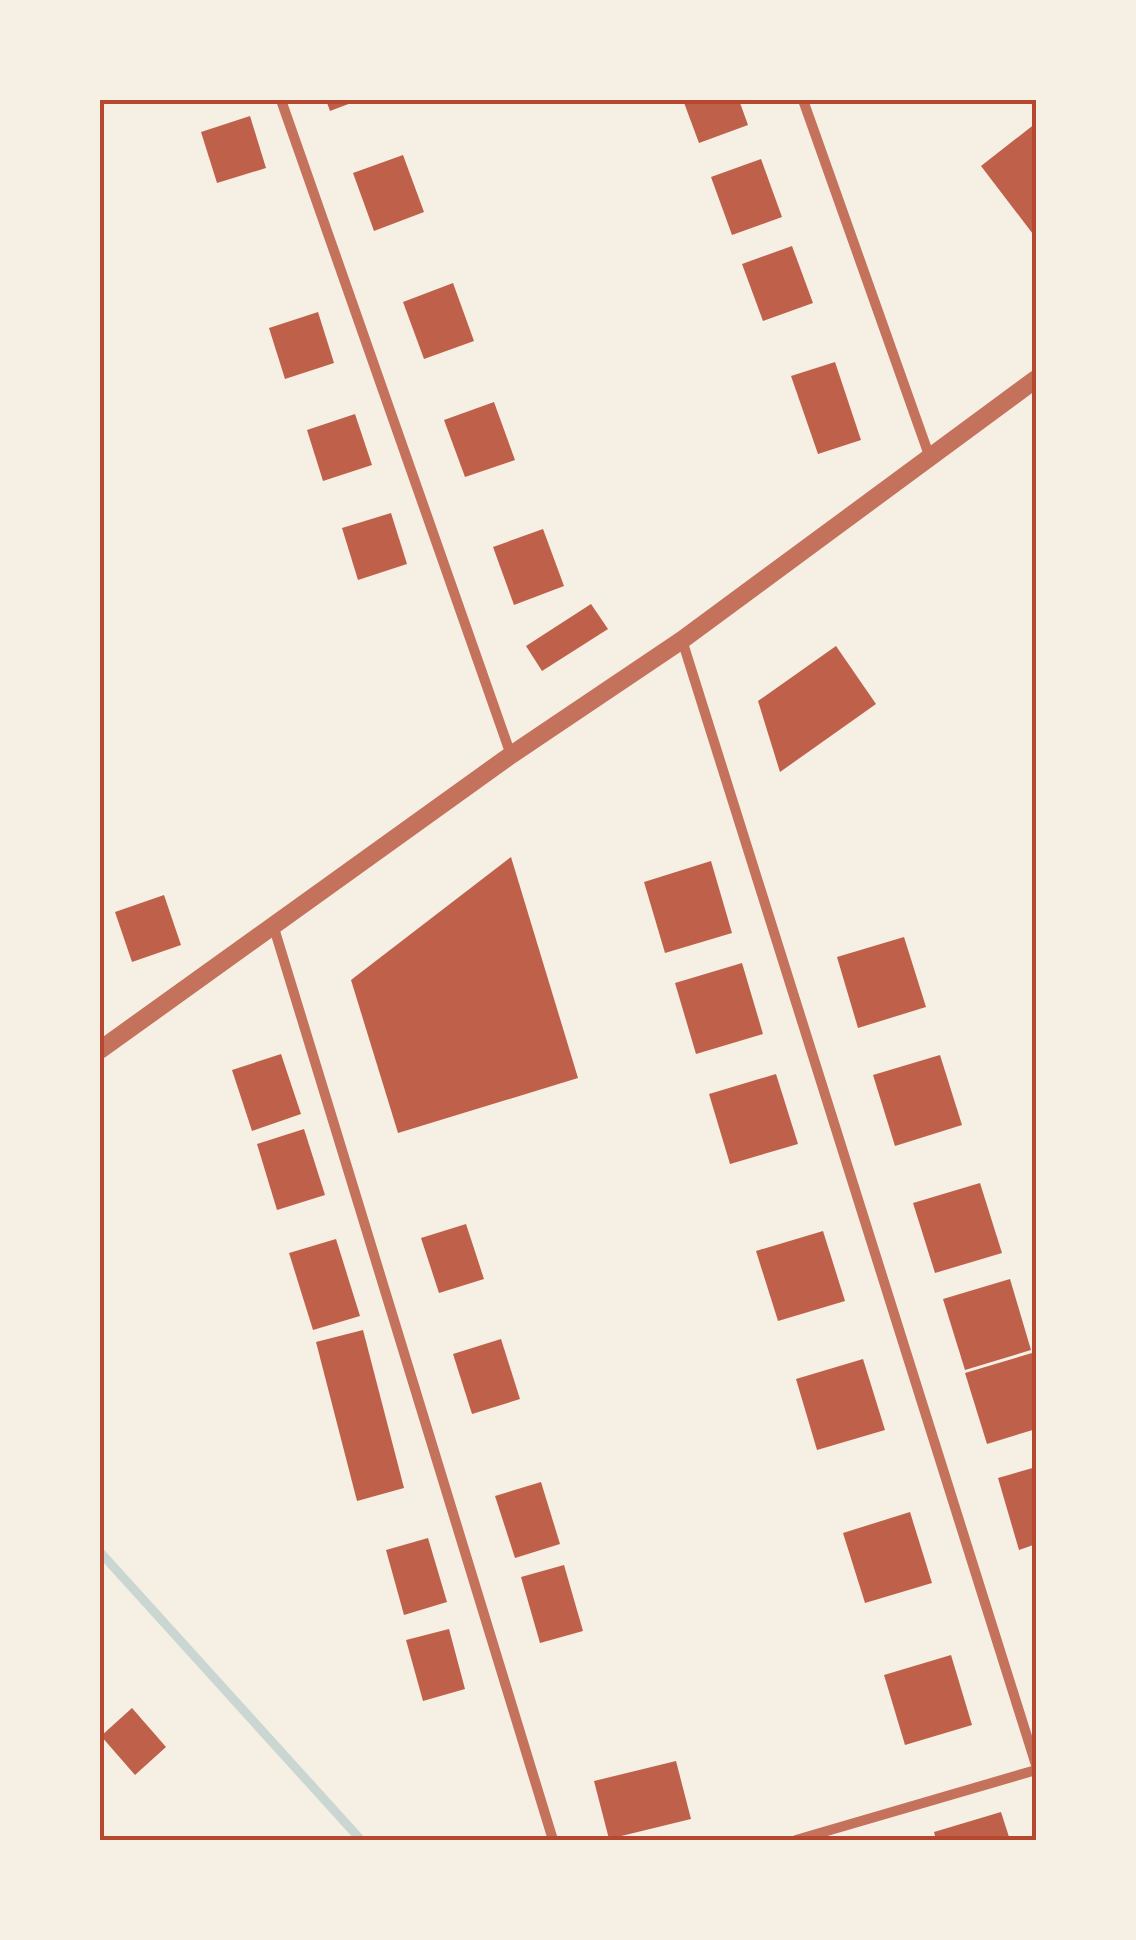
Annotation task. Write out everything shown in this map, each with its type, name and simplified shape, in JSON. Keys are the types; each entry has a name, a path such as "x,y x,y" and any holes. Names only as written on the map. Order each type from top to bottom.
{"street":[{"path":"281,100 511,754"},
{"path":"803,100 929,455"},
{"path":"100,1049 274,928 511,754 682,640 1036,379"},
{"path":"682,640 1036,1767 796,1840"},
{"path":"274,928 554,1840"}],"building":[{"path":"326,100 359,100 330,111"},
{"path":"683,100 739,100 748,125 699,143"},
{"path":"250,116 266,168 217,183 201,132"},
{"path":"1036,123 1036,238 981,166"},
{"path":"403,155 424,212 374,231 353,173"},
{"path":"761,159 782,217 732,235 711,177"},
{"path":"792,246 813,303 763,321 742,264"},
{"path":"453,283 474,341 424,359 403,302"},
{"path":"318,312 334,363 285,379 269,328"},
{"path":"835,362 861,440 818,454 791,376"},
{"path":"494,402 515,460 465,477 444,420"},
{"path":"355,414 372,465 323,481 307,430"},
{"path":"391,513 407,564 358,580 342,528"},
{"path":"543,529 564,586 514,605 493,547"},
{"path":"591,604 608,629 542,671 526,646"},
{"path":"836,646 876,704 780,772 758,701"},
{"path":"511,857 578,1078 398,1133 351,980"},
{"path":"711,861 732,933 665,953 644,882"},
{"path":"164,895 181,945 132,962 115,912"},
{"path":"904,937 926,1007 858,1028 837,957"},
{"path":"742,963 763,1034 696,1054 675,983"},
{"path":"281,1054 301,1114 252,1131 232,1070"},
{"path":"940,1055 962,1125 895,1146 873,1075"},
{"path":"776,1074 798,1144 730,1164 709,1094"},
{"path":"304,1129 325,1195 277,1210 257,1144"},
{"path":"980,1183 1002,1253 935,1273 913,1203"},
{"path":"466,1224 484,1279 439,1293 421,1238"},
{"path":"823,1231 845,1301 778,1321 756,1251"},
{"path":"336,1239 360,1316 313,1330 289,1253"},
{"path":"1010,1279 1031,1350 965,1370 943,1299"},
{"path":"363,1330 404,1488 357,1501 316,1342"},
{"path":"501,1339 520,1399 472,1414 453,1354"},
{"path":"1032,1353 1036,1429 987,1444 965,1373"},
{"path":"863,1359 885,1430 817,1450 796,1379"},
{"path":"1036,1467 1036,1544 1019,1550 998,1478"},
{"path":"541,1482 560,1544 515,1558 495,1496"},
{"path":"910,1512 932,1583 865,1603 843,1533"},
{"path":"428,1538 447,1602 404,1615 386,1550"},
{"path":"564,1565 583,1631 540,1643 521,1577"},
{"path":"449,1629 465,1689 423,1701 406,1640"},
{"path":"951,1655 972,1725 905,1745 884,1675"},
{"path":"132,1708 166,1747 135,1775 101,1736"},
{"path":"676,1761 691,1819 609,1839 594,1781"},
{"path":"1001,1812 1010,1840 936,1840 934,1832"}],"waterway":[{"path":"100,1552 361,1840"}]}
